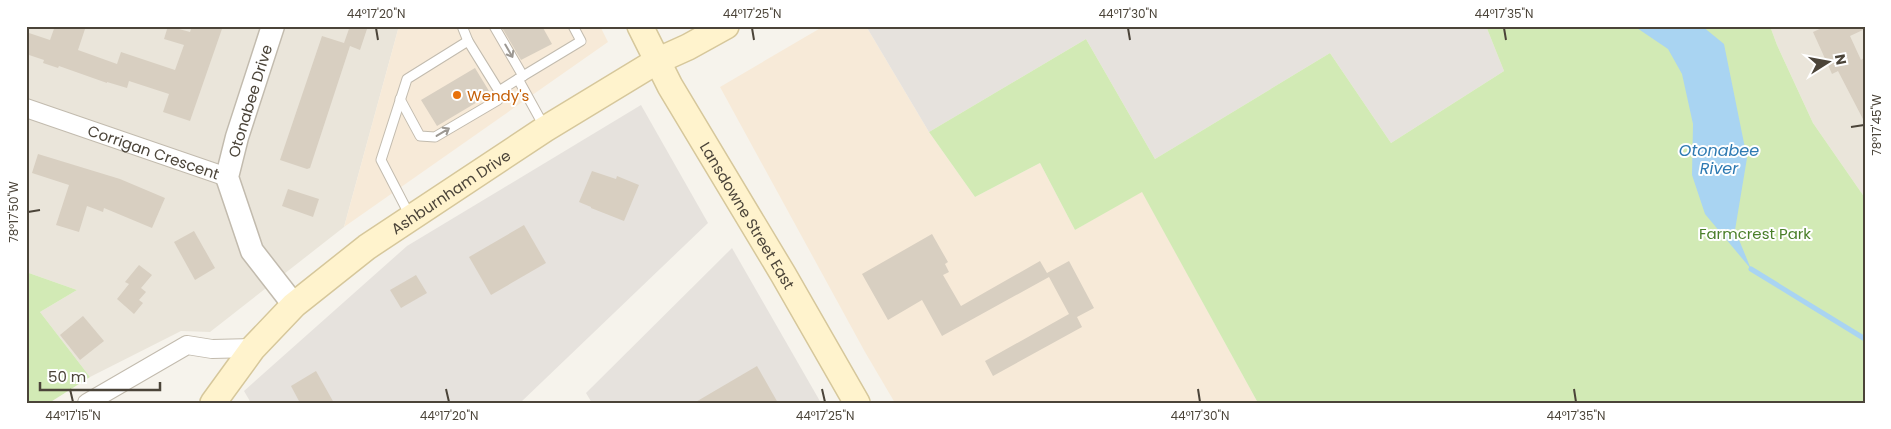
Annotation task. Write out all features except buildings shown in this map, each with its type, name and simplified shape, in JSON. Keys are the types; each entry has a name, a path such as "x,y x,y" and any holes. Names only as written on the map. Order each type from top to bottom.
{"main road":[{"name":"Lansdowne Street East","path":"640,26 670,86 783,274 857,403"},
{"name":"Ashburnham Drive","path":"213,403 253,348 294,305 367,247 545,129 657,61 688,47 726,26"}],"street":[{"name":"Otonabee Drive","path":"227,177 237,137 273,26"},
{"name":"Corrigan Crescent","path":"26,108 227,177 252,251 294,305"},
{"path":"87,403 187,345 212,349 253,348"}],"lane":[{"path":"400,99 420,136 435,137 498,100 499,91 468,41 462,26"},
{"path":"494,26 521,77 545,129"},
{"path":"499,91 581,41 573,26"},
{"path":"411,218 381,160 400,99 407,78 468,41"}],"shaded area":[{"path":"26,26 399,26 344,227 210,332 181,331 90,377 40,312 77,290 26,272"},
{"path":"399,26 600,26 608,42 344,227"},
{"path":"824,26 866,26 929,132 975,197 1040,163 1075,230 1142,191 1258,403 895,403 865,352 720,87"},
{"path":"866,26 1486,26 1504,71 1391,143 1330,53 1155,159 1086,39 929,132"},
{"path":"1770,26 1865,26 1865,198 1813,123"},
{"path":"641,105 708,223 520,403 251,403 244,391 407,246"},
{"path":"732,248 821,403 592,403 586,393"}],"green space":[{"name":"Farmcrest Park","path":"1486,26 1770,26 1813,123 1865,198 1865,403 1258,403 1142,192 1075,230 1040,163 975,197 929,132 1086,39 1155,159 1330,53 1391,143 1504,71"},
{"path":"26,272 77,290 40,312 90,377 49,403 26,403"}],"water":[{"name":"Otonabee River","path":"1634,26 1702,26 1724,44 1747,158 1735,230 1751,269 1705,214 1692,175 1693,124 1682,74 1668,49"}],"waterway":[{"path":"1751,269 1865,339"}],"place":[{"name":"Wendy's","path":"457,95"}]}
